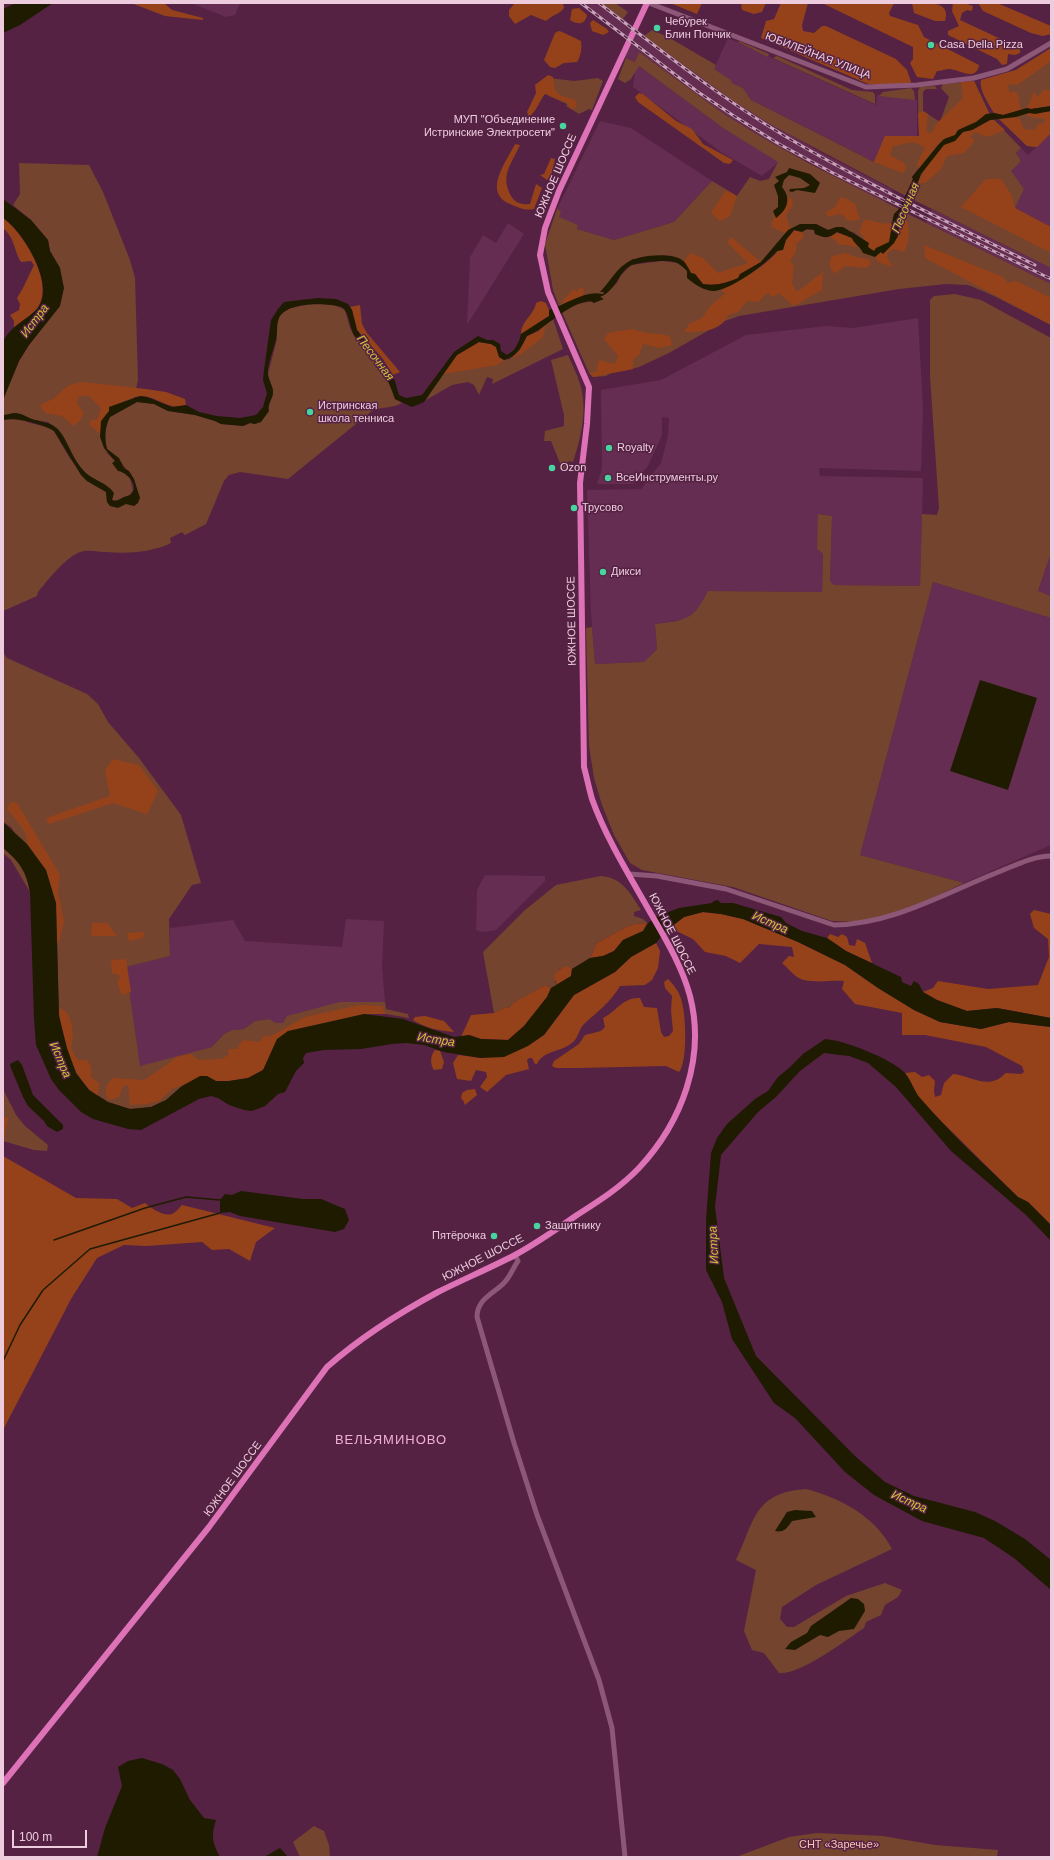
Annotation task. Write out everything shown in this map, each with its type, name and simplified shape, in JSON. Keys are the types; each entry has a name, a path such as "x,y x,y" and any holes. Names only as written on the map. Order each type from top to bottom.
{"main road":[{"name":"ЮЖНОЕ ШОССЕ","path":"3,1783 210,1527 327,1367 350,1347 401,1313 440,1291 515,1255 541,1240 622,1184 649,1156 668,1128 679,1107 691,1074 695,1052 696,1032 690,995 685,979 604,825 592,798 584,767 580,483 587,424 589,387 548,292 540,255 542,242 552,208 610,78 647,4"}],"street":[{"name":"ЮБИЛЕЙНАЯ УЛИЦА","path":"647,4 866,87 916,85 974,78 1007,69 1051,43"},
{"path":"629,874 657,876 726,889 834,925 851,924 900,913 921,906 974,882 1031,859 1051,856"},
{"path":"515,1255 518,1261 508,1279 480,1302 478,1317 514,1443 537,1515 599,1680 610,1721 619,1787 624,1857"}],"shaded area":[{"path":"131,3 164,3 172,10 203,18 203,20 165,16"},
{"path":"191,3 240,3 235,15 226,17"},
{"path":"515,3 563,3 564,8 546,21 531,15 515,24 509,16 509,10"},
{"path":"577,3 602,3 732,100 820,152 893,190 886,203 763,138 724,114 639,52 635,62 625,57 631,43"},
{"path":"670,3 702,3 697,14"},
{"path":"741,3 766,3 762,12 754,14 742,10"},
{"path":"781,3 808,3 802,25 803,31 814,33 822,26 826,26 896,59 907,70 911,82 907,85 868,84 761,38 766,21 774,19"},
{"path":"822,3 894,3 889,13 890,16 918,25 924,37 979,65 977,70 975,73 967,74 948,69 937,71 933,79 917,77 910,63 913,59 913,47"},
{"path":"912,3 930,3 941,6 945,9 945,21 935,21 914,13"},
{"path":"953,3 964,3 973,6 972,11 967,10 962,13 960,20 1020,48 1020,53 1015,55 1008,54 1007,64 1002,65 997,59 948,35 948,31 959,26 952,11"},
{"path":"978,3 997,3 1051,26 1051,34 1043,36 1031,33 983,11"},
{"path":"579,8 587,15 585,21 576,23 570,20 572,9"},
{"path":"593,20 609,32 603,35 592,31 590,23"},
{"path":"559,31 581,41 581,49 577,62 564,63 555,68 550,67 544,60 555,33"},
{"path":"728,38 876,105 877,95 917,100 917,137 874,162 751,100 743,88 732,83 731,80 714,69"},
{"path":"1051,48 1051,61 1017,85 1007,84 1010,93 1015,91 1018,95 1021,110 1003,115 994,113 981,88 981,80 1016,70"},
{"path":"639,66 723,128 779,162 762,176 721,152 633,87 635,71"},
{"path":"548,75 553,77 558,94 575,100 577,105 574,109 570,108 567,103 545,94 534,112 529,117 527,112 536,93 535,85"},
{"path":"974,81 990,115 958,130 955,135 944,139 938,144 918,169 917,163 925,148 913,142 893,146 890,155 904,163 906,168 903,173 874,162 885,136 919,136 918,113 923,111 928,114 926,130 931,134 937,123 963,98 961,82"},
{"path":"1043,90 1051,90 1051,106 1031,109 1027,108 1034,92 1038,97"},
{"path":"639,93 643,94 676,121 692,129 703,144 733,160 730,164 724,163 638,102 635,97"},
{"path":"1051,111 1051,133 1037,147 1027,146 999,119 1016,117 1020,119 1024,129 1035,130 1038,124 1044,123 1045,119 1033,118 1025,114"},
{"path":"990,120 994,120 1005,130 987,137 975,132 970,137 975,141 964,153 947,156 941,169 925,183 918,183 930,162 945,144 957,138 963,132 972,130"},
{"path":"600,121 631,128 712,181 674,222 614,240 577,229 578,225 558,217 561,211 557,209"},
{"path":"1051,133 1051,228 1015,208 1010,171 1021,161 1016,153 1021,148 1028,155"},
{"path":"515,144 520,145 508,170 506,182 508,189 511,196 519,203 530,204 536,184 542,188 534,209 524,209 510,204 502,199 498,192 497,184 499,176"},
{"path":"551,158 555,159 551,176 547,180 540,175 544,174"},
{"path":"986,179 1001,179 1012,196 1015,208 1051,227 1051,253 961,207"},
{"path":"726,190 737,196 730,216 720,221 711,213"},
{"path":"787,197 792,199 793,205 786,215 790,229 786,233 772,228 772,223 773,219 784,205"},
{"path":"840,198 845,198 855,204 860,219 855,221 847,220 844,216 839,214 829,217 825,213 835,207"},
{"path":"932,209 1051,268 1051,284 926,223"},
{"path":"3,218 19,234 27,246 40,272 43,285 42,297 36,310 14,327 14,321 10,315 19,310 20,304 17,298 34,265 31,261 21,262 10,236 3,228"},
{"path":"904,219 907,221 909,233 904,252 894,249 888,252 887,258 893,267 878,262 875,257 877,254 870,249 864,237 859,232 864,220 890,223 894,227 892,243 878,254 882,252 883,254 894,243 898,236 900,222"},
{"path":"508,223 524,234 467,325 470,257 483,235 496,243"},
{"path":"794,230 802,232 804,237 796,244 796,252 790,261 794,266 792,284 797,292 823,272 822,290 794,306 779,293 773,297 767,293 758,302 747,301 738,312 728,315 725,321 715,328 697,332 684,332 689,324 702,318 711,305 725,294 721,289 739,281 766,263 774,256"},
{"path":"832,233 847,236 859,246 838,244 835,240 828,236"},
{"path":"731,237 761,262 740,274 739,278 721,284 703,284 695,274 691,273 684,261 690,253 703,258 718,273 748,263 727,242"},
{"path":"924,245 1003,277 1008,283 1016,281 1051,298 1051,325 925,258"},
{"path":"845,253 856,257 869,259 871,264 866,268 845,266 834,273 830,264 832,256"},
{"path":"580,287 583,288 584,295 563,305 562,301 573,290 576,290 577,292"},
{"path":"541,301 546,303 549,310 549,316 521,334 523,325 533,311 536,303"},
{"path":"360,305 362,324 367,333 400,372 393,375 383,359 357,330 350,307"},
{"path":"918,318 923,410 921,471 819,468 820,476 923,478 920,586 834,585 830,582 832,516 819,514 817,549 823,554 822,592 708,591 700,607 687,619 655,624 657,649 644,662 595,664 591,613 587,490 641,489 661,463 668,436 669,418 662,417 662,435 648,466 633,484 597,484 602,468 601,390 661,380 746,335 826,326 853,328"},
{"path":"546,324 543,337 521,354 510,359 519,352 527,336 539,331"},
{"path":"632,329 641,332 670,336 672,345 660,348 643,344 639,355 633,360 633,369 593,377 589,373 596,372 599,360 615,364 618,356 604,339 608,333"},
{"path":"479,342 491,344 496,347 499,357 504,360 497,365 443,374 457,355"},
{"path":"83,382 166,392 185,399 186,405 181,407 171,406 153,398 142,396 129,399 116,405 106,414 102,421 100,434 89,424 91,420 97,420 101,408 89,396 79,396 77,403 84,413 81,419 74,426 62,416 45,413 40,405 53,399 69,385"},
{"path":"1051,553 1051,596 1038,592"},
{"path":"933,582 1051,618 1051,845 964,883 860,855"},
{"path":"113,759 139,765 158,791 147,814 113,803 49,824 46,818 110,796 105,770"},
{"path":"11,802 17,803 60,875 58,892 64,921 59,942 57,943 56,903 46,870 27,844 26,835 21,826 7,809"},
{"path":"485,875 545,876 545,881 496,930 482,932 476,930 477,890"},
{"path":"1034,910 1051,914 1051,1018 997,1008 967,1011 937,1000 923,992 933,988 938,981 988,989 1038,985 1049,957 1048,939 1034,928 1030,914"},
{"path":"703,912 743,919 798,942 845,965 878,988 914,1010 940,1022 981,1029 1009,1022 1051,1027 1051,1225 1028,1202 1018,1197 941,1121 919,1098 905,1073 915,1072 922,1077 929,1075 935,1081 935,1097 941,1095 944,1083 953,1074 991,1082 999,1079 1006,1073 1021,1074 1024,1072 1022,1066 986,1047 925,1035 902,1035 902,1013 855,1004 842,989 844,981 808,981 795,975 782,963 789,956 794,957 792,947 759,944 740,963 726,956 705,952 693,939 670,928 684,917"},
{"path":"346,919 384,921 382,966 385,1002 359,1002 283,1023 276,1023 269,1019 255,1021 244,1029 232,1030 224,1034 212,1047 140,1067 126,967 170,956 170,928 233,920 245,941 342,947"},
{"path":"92,923 107,923 117,936 91,936"},
{"path":"647,923 643,931 623,940 614,951 603,956 590,958 597,943 626,927 635,924"},
{"path":"145,932 143,938 129,941 127,933"},
{"path":"830,934 838,937 842,934 847,937 849,945 855,946 857,939 865,943 872,963 846,951 827,938"},
{"path":"656,943 660,951 658,968 652,980 645,985 620,986 608,1002 584,1024 575,1040 569,1045 544,1056 537,1064 535,1064 532,1058 529,1058 527,1060 529,1069 506,1075 487,1092 480,1087 487,1077 486,1072 476,1070 471,1081 457,1079 453,1063 458,1055 481,1058 544,1035 574,995 615,972 631,957"},
{"path":"126,959 131,992 122,995 117,983 120,977 118,974 112,974 111,960"},
{"path":"567,966 572,969 571,976 557,985 554,976 556,972"},
{"path":"668,979 679,993 683,1005 685,1048 682,1067 679,1072 666,1066 556,1068 552,1066 554,1061 579,1044 585,1035 601,1031 605,1027 603,1018 625,1002 634,998 640,998 644,1007 657,1008 661,1032 664,1037 669,1036 673,1031 671,1011 672,996 665,988 664,982"},
{"path":"545,985 551,988 547,997 524,1026 508,1040 481,1039 469,1035 461,1037 471,1015 494,1013 506,1007 509,1008 517,1000"},
{"path":"359,1005 383,1006 386,1014 364,1014 288,1031 263,1070 248,1078 229,1081 216,1081 207,1076 172,1089 159,1101 147,1104 130,1105 128,1085 123,1086 119,1097 109,1100 106,1093 108,1083 113,1078 144,1080 176,1057 191,1054 198,1060 221,1059 229,1055 228,1049 237,1049 243,1040 259,1042 266,1035 269,1037 305,1017"},
{"path":"59,1008 64,1010 72,1024 73,1037 71,1047 75,1056 78,1060 87,1060 91,1067 91,1077 99,1083 98,1096 89,1089 75,1069 65,1045"},
{"path":"425,1016 444,1021 454,1032 433,1029 413,1020 415,1017"},
{"path":"435,1050 440,1051 444,1062 442,1069 434,1070 432,1065 431,1057"},
{"path":"475,1089 477,1095 465,1105 461,1099 462,1093 467,1090"},
{"path":"8,1117 3,1145 3,1118"},
{"path":"3,1156 76,1198 117,1199 132,1208 145,1203 158,1212 169,1215 175,1212 182,1205 275,1228 256,1242 250,1261 229,1249 212,1250 202,1242 147,1246 124,1245 97,1258 71,1299 3,1430"}],"green space":[{"path":"602,3 615,3 628,12 623,19"},
{"path":"652,30 668,37 716,65 714,69 731,80 732,83 743,88 751,100 874,162 885,136 919,136 918,91 920,87 935,86 937,89 926,89 923,92 923,111 940,122 949,97 941,88 943,84 974,81 990,115 918,169 912,177 913,179 906,196 770,124 732,100 644,36"},
{"path":"739,41 769,54 768,57 738,42"},
{"path":"1051,48 1051,106 1027,108 1010,113 994,113 981,88 981,80 1016,70"},
{"path":"639,52 724,114 763,138 812,165 899,209 894,214 889,231 868,243 853,232 833,229 828,230 816,224 788,230 761,262 724,284 684,261 632,259 600,292 604,292 603,294 559,306 553,290 545,244 557,209 561,211 559,217 578,225 577,229 614,240 674,222 712,181 737,196 750,177 760,181 769,179 778,162 723,128 639,66 631,79 625,83 618,79 626,58 635,62"},
{"path":"777,56 852,90 873,92 875,95 875,104 773,58"},
{"path":"549,78 574,81 598,78 603,81 592,110 589,109 579,114 566,106 567,104 549,96"},
{"path":"911,88 914,91 915,100 879,96 883,92"},
{"path":"1051,111 1051,133 1037,147 1027,146 999,119 1029,113 1035,114"},
{"path":"994,120 1021,148 1016,153 1021,161 1011,171 1024,189 1015,208 1051,228 1051,268 912,199 921,174 940,150"},
{"path":"19,163 89,165 103,192 130,260 135,278 138,380 134,398 101,421 107,453 115,461 113,463 129,475 133,490 129,496 118,501 112,500 113,496 105,485 83,471 72,456 63,436 48,422 34,420 18,414 3,415 3,400 19,361 29,345 60,306 60,268 50,251 48,240 31,220 13,205 20,194"},
{"path":"906,213 1051,284 1051,325 992,295 968,285 946,284 899,289 739,316 725,321 669,353 639,367 624,371 612,372 606,376 593,377 589,373 562,312 577,303 603,299 600,297 617,283 621,275 631,265 662,261 678,263 714,291 735,282 762,266 793,235 799,232 814,230 815,234 831,237 837,232 852,238 860,247 904,219"},
{"path":"955,294 981,300 1051,338 1051,553 1038,591 1051,596 1051,618 933,582 860,855 964,883 913,907 874,919 860,922 832,921 733,887 642,870 630,863 614,835 602,805 594,778 589,746 586,628 592,627 595,664 644,662 657,649 655,624 681,620 693,614 703,601 708,591 822,592 823,554 817,549 818,514 832,516 830,581 834,585 920,586 922,514 937,515 939,508 930,376 930,300 934,296"},
{"path":"317,303 334,305 345,310 354,336 363,343 387,377 395,399 402,403 372,411 288,479 240,472 229,475 224,481 206,524 185,535 182,532 170,538 171,543 140,552 80,552 69,559 57,570 38,592 37,596 3,611 3,420 18,418 30,423 47,427 54,431 69,457 87,481 106,492 107,502 124,504 131,502 140,498 134,484 123,465 107,449 106,432 110,417 137,402 154,404 168,411 195,415 221,424 243,426 250,423 255,424 268,407 273,395 268,374 277,339 276,329 279,317 284,311 290,308"},
{"path":"553,319 563,349 492,384 493,379 487,377 479,395 474,385 468,382 452,385 426,400 457,355 504,360 510,359"},
{"path":"568,355 580,384 583,413 579,443 573,462 569,461 566,464 568,466 564,473 551,441 544,441 545,431 564,426 564,415 551,360"},
{"path":"3,652 7,658 87,694 98,704 108,722 139,758 181,815 201,883 192,885 169,919 170,956 126,967 140,1066 212,1047 224,1034 232,1030 244,1029 255,1021 269,1019 276,1023 283,1023 287,1016 340,1002 385,1002 386,1009 408,1014 409,1018 386,1014 364,1014 277,1039 263,1070 182,1086 166,1100 151,1107 130,1109 108,1102 89,1090 76,1073 59,1016 56,903 11,827 3,822"},
{"path":"3,848 21,867 30,892 11,860 3,853"},
{"path":"601,876 609,877 625,887 641,910 634,912 634,916 643,919 647,923 635,924 626,927 597,943 590,958 572,969 559,969 555,982 557,985 551,988 545,985 525,998 512,1004 509,1008 506,1007 494,1013 483,952 525,910 556,885"},
{"path":"3,1089 16,1115 25,1126 48,1145 47,1151 34,1150 3,1141"},
{"path":"806,1489 844,1503 855,1510 876,1527 885,1537 892,1549 816,1585 782,1607 780,1619 787,1627 794,1627 846,1596 885,1583 902,1590 898,1597 885,1605 881,1615 866,1622 864,1628 810,1663 798,1669 779,1673 764,1653 752,1650 744,1631 756,1570 736,1560 758,1511 775,1496"},
{"path":"314,1826 324,1831 329,1845 330,1857 300,1857 293,1842"},
{"name":"СНТ «Заречье»","path":"817,1833 883,1836 935,1845 998,1850 997,1857 736,1857 789,1837"}],"water":[{"path":"16,3 53,3 20,25 3,33 3,9"},
{"name":"Песочная","path":"1051,106 1051,111 1035,114 1029,113 1016,117 990,120 972,130 963,132 955,141 944,145 921,174 904,219 900,222 898,236 894,243 883,254 881,252 875,257 863,253 852,238 837,232 826,237 815,234 814,230 807,229 802,232 794,230 786,240 783,250 777,251 757,269 739,281 730,286 714,291 710,291 693,283 687,278 687,271 677,263 661,261 646,262 630,266 622,273 610,291 600,297 604,299 594,303 590,301 581,303 565,311 543,327 527,336 518,351 512,357 504,360 499,357 496,347 491,344 479,342 457,355 424,402 412,407 395,399 378,364 365,345 355,337 352,332 347,313 342,307 318,304 298,306 283,312 278,321 277,336 268,371 273,388 273,396 269,405 269,411 261,422 255,424 250,423 243,426 221,424 195,415 168,411 154,404 137,402 110,417 106,432 107,449 119,458 124,468 129,471 134,479 140,498 138,503 134,506 126,504 118,508 110,506 107,502 106,492 87,481 81,475 54,431 29,422 14,419 3,420 3,415 17,413 57,428 83,470 111,489 114,493 112,500 114,501 130,495 134,488 132,480 122,472 118,471 112,463 115,461 104,448 100,437 101,421 109,411 109,407 140,396 147,397 172,407 186,405 199,412 217,416 240,418 256,415 263,407 267,393 263,380 271,320 284,302 318,298 336,299 348,304 352,310 357,330 394,378 399,395 406,398 422,395 454,352 478,336 487,340 493,340 500,344 501,351 507,355 514,350 521,334 549,316 549,310 576,298 596,293 603,294 604,292 600,292 618,270 625,264 637,258 662,255 677,258 683,261 691,273 695,274 703,284 713,285 738,278 740,274 761,262 788,230 800,224 816,224 828,230 836,227 843,227 869,243 868,247 874,251 876,248 889,242 894,214 899,209 913,179 912,177 944,139 955,135 958,130 976,122 986,114 994,113 1003,115 1027,108 1031,109"},
{"path":"789,168 810,174 820,183 815,193 797,190 792,192 789,191 790,189 804,188 810,185 800,178 789,175 784,180 782,187 787,196 787,204 780,215 776,218 773,211 778,207 778,196 774,185 779,181 775,177 787,172"},
{"name":"Истра","path":"3,199 31,220 48,240 50,251 60,268 64,288 60,306 29,345 19,361 3,400 3,342 14,327 38,308 42,298 43,286 35,259 28,246 11,225 3,218"},
{"path":"980,680 1037,698 1008,790 950,771"},
{"name":"Истра","path":"3,822 27,844 46,870 56,903 59,1016 67,1048 76,1073 89,1090 108,1102 130,1109 151,1107 166,1100 182,1086 200,1076 207,1076 216,1081 229,1081 248,1078 263,1070 277,1039 288,1031 364,1014 403,1019 454,1037 469,1035 481,1039 508,1040 524,1026 547,997 551,988 571,976 572,969 590,958 603,956 614,951 623,940 643,931 649,922 658,916 679,908 712,903 718,900 721,903 733,903 781,917 786,923 802,931 827,938 846,951 901,977 902,982 911,986 914,981 919,984 923,992 937,1000 967,1011 997,1008 1051,1018 1051,1027 1009,1022 981,1029 940,1022 914,1010 878,988 845,965 798,942 743,919 703,912 684,917 667,930 656,943 631,957 615,972 574,995 544,1035 528,1046 504,1057 481,1058 444,1052 424,1045 406,1043 361,1049 324,1050 306,1053 303,1058 304,1063 296,1071 285,1092 278,1094 265,1106 252,1111 244,1110 229,1105 218,1098 211,1096 199,1099 141,1130 128,1129 93,1119 81,1112 59,1090 51,1079 36,1045 30,892 21,867 3,848"},
{"name":"Истра","path":"825,1039 844,1043 879,1056 905,1073 919,1096 944,1125 1018,1197 1028,1202 1051,1225 1051,1241 1026,1215 951,1151 896,1087 868,1063 849,1056 824,1053 800,1071 776,1097 758,1112 721,1155 715,1207 724,1278 756,1356 855,1456 885,1482 914,1496 975,1512 995,1521 1025,1539 1051,1560 1051,1590 1014,1558 984,1538 922,1521 874,1495 845,1472 795,1418 774,1403 732,1339 722,1302 706,1270 706,1220 711,1153 717,1138 727,1124 755,1099 768,1091 778,1077 803,1054"},
{"path":"18,1060 22,1065 33,1095 63,1125 63,1129 57,1132 47,1126 44,1121 28,1106 10,1064"},
{"path":"241,1191 303,1199 321,1199 345,1209 349,1220 344,1229 335,1232 240,1216 230,1212 220,1213 220,1200 225,1194 232,1195"},
{"path":"795,1510 812,1511 816,1517 792,1521 783,1531 775,1531 787,1512"},
{"path":"851,1598 858,1599 864,1604 865,1611 854,1629 839,1631 828,1637 820,1635 795,1650 785,1649 791,1642 807,1633 811,1626"},
{"path":"142,1758 162,1764 173,1770 180,1779 190,1800 204,1818 216,1820 213,1830 213,1839 220,1857 97,1857 105,1828 122,1786 118,1767 128,1761"},
{"path":"280,1848 288,1857 264,1857"}],"waterway":[{"path":"54,1240 145,1208 186,1197 220,1200"},
{"path":"3,1361 20,1325 43,1290 90,1249 220,1213"}],"railway":[{"path":"581,3 698,92 779,144 833,173 1051,279"},
{"path":"599,3 666,55 735,104 783,135 876,186 1035,265"}],"place":[{"name":"Чебурек Блин Пончик","path":"657,28"},
{"name":"Casa Della Pizza","path":"931,45"},
{"name":"МУП \"Объединение Истринские Электросети\"","path":"563,126"},
{"name":"Истринская школа тенниса","path":"310,412"},
{"name":"Royalty","path":"609,448"},
{"name":"Ozon","path":"552,468"},
{"name":"ВсеИнструменты.ру","path":"608,478"},
{"name":"Трусово","path":"574,508"},
{"name":"Дикси","path":"603,572"},
{"name":"Защитнику","path":"537,1226"},
{"name":"Пятёрочка","path":"494,1236"}],"district":[{"name":"ВЕЛЬЯМИНОВО","path":"391,1440"}]}
